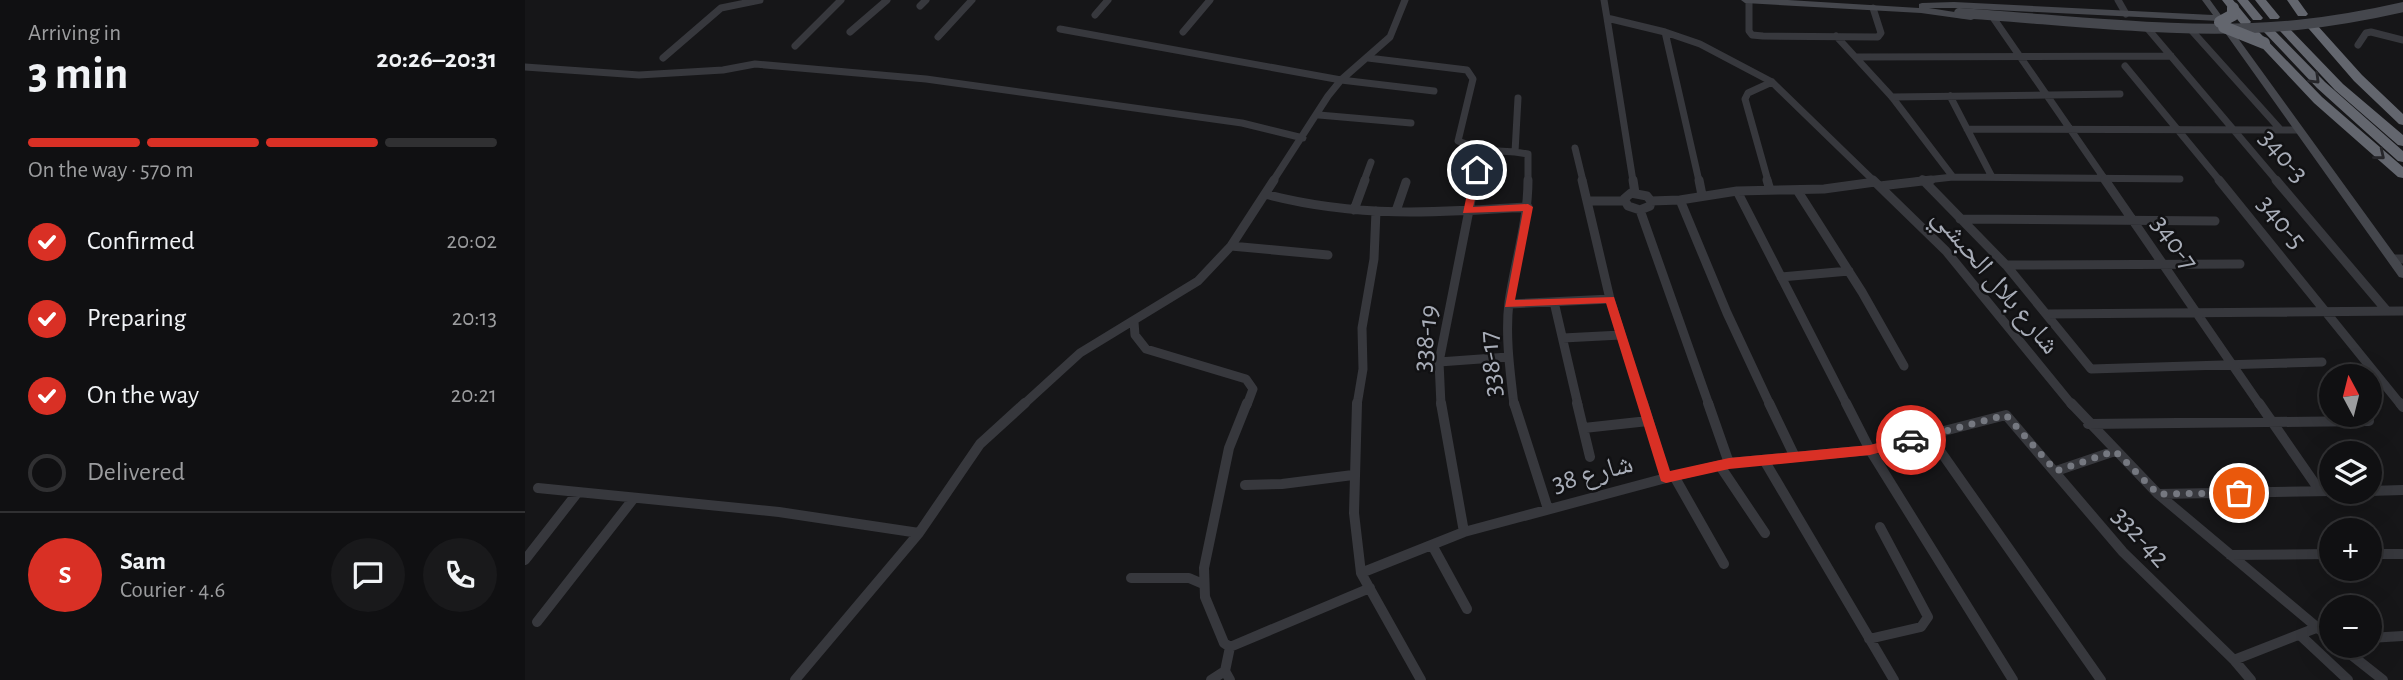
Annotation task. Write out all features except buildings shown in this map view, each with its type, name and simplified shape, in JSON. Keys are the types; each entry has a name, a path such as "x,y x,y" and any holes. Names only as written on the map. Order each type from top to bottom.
{"highway":[{"path":"2260,0 2273,17"},
{"path":"2292,0 2302,14"},
{"path":"2234,3 2233,15 2224,25 2264,43"},
{"path":"2234,3 2251,22 2264,43 2298,80 2357,136 2403,174"},
{"path":"2313,27 2358,78 2403,121"},
{"path":"2284,29 2339,87 2403,142"},
{"path":"2268,30 2321,85 2403,158"}],"street":[{"path":"663,58 720,8 760,0"},
{"path":"795,46 841,0"},
{"path":"849,32 887,0"},
{"path":"939,37 972,0"},
{"path":"1095,15 1108,0"},
{"path":"1183,32 1210,0"},
{"path":"795,680 919,533 980,444 1080,353 1134,323 1198,281 1231,246 1341,80 1390,37 1405,0"},
{"path":"1604,0 1635,193"},
{"path":"1747,0 1873,4 1880,36 1752,35 1748,28 1747,0"},
{"path":"1822,0 1994,19 2193,32 2224,25 2325,17 2401,0"},
{"path":"2118,0 2126,14"},
{"path":"2206,0 2299,130 2397,259 2403,275"},
{"path":"1922,9 1954,5 2126,14 2224,25"},
{"path":"2251,22 2329,22 2403,6"},
{"path":"1922,9 2224,25"},
{"name":"شارع بلال الحبشي","path":"1607,18 1665,32 1710,48 1772,82 1946,251 2088,424 2158,494 2319,630"},
{"name":"340-7","path":"1994,19 2273,423 2319,483"},
{"path":"1060,29 1341,80 1434,91"},
{"name":"340-3","path":"2148,29 2387,311"},
{"path":"1665,32 1702,195"},
{"path":"2193,32 2280,130"},
{"path":"2358,45 2366,33 2371,32 2403,40"},
{"path":"1836,36 1892,97 1953,177"},
{"path":"1856,57 2171,56"},
{"path":"1368,58 1458,68 1471,73 1473,79 1458,141 1482,150 1515,152 1518,98"},
{"path":"525,68 639,75 723,70 755,64 926,79 1242,123 1303,138"},
{"name":"340-5","path":"2125,66 2403,407"},
{"path":"1770,190 1745,99 1748,93 1772,82"},
{"path":"1892,97 2120,94"},
{"path":"1950,96 1992,177"},
{"path":"1319,115 1411,123"},
{"path":"1967,129 2299,130"},
{"path":"1575,148 1610,299 1648,421 1670,477 1724,564"},
{"name":"338-19","path":"1464,532 1442,416 1439,362 1467,211 1482,150"},
{"name":"338-17","path":"1515,152 1528,154 1528,207 1509,304 1508,357 1514,407 1548,509"},
{"path":"1354,210 1371,162"},
{"path":"1624,201 1628,194 1635,193 1644,194 1651,201 1681,200 1737,191 1824,190 1953,177 2180,179"},
{"path":"1922,179 2006,265 2091,369 2322,362"},
{"path":"1396,211 1406,182"},
{"path":"1797,190 1849,271 1904,366"},
{"path":"1737,191 1870,450 2013,680"},
{"path":"1265,194 1321,208 1354,210 1467,211 1528,207"},
{"path":"1681,200 1727,313 1794,455"},
{"path":"1587,201 1624,201 1631,208 1640,210 1650,206 1651,201"},
{"path":"1640,210 1724,464 1765,533"},
{"path":"1376,211 1374,259 1362,328 1363,369 1357,405 1354,513 1361,573 1421,680"},
{"path":"1960,219 2215,221"},
{"path":"1231,246 1328,255"},
{"path":"2006,265 2240,264"},
{"path":"1781,277 1849,271"},
{"path":"1509,304 1610,299"},
{"path":"1554,302 1590,457"},
{"path":"2046,314 2403,311"},
{"path":"1134,323 1135,335 1146,349 1246,379 1253,389 1224,466 1204,568 1203,584 1209,610 1224,643 1230,647"},
{"path":"1563,338 1621,335"},
{"path":"1439,362 1508,357"},
{"path":"2391,392 2403,392"},
{"name":"شارع 38","path":"1361,573 1464,532 1670,477 1724,464 1794,455 1870,450 2006,415"},
{"name":"332-42","path":"2006,415 2123,552 2234,660 2251,680"},
{"path":"1584,428 1648,421"},
{"path":"2088,424 2319,422"},
{"path":"1929,435 2101,680"},
{"path":"2056,471 2115,451"},
{"path":"1764,460 1894,680"},
{"path":"1245,485 1283,484 1353,475"},
{"path":"538,488 779,512 919,533"},
{"path":"2382,491 2403,490"},
{"path":"2158,494 2319,491"},
{"path":"525,560 578,492"},
{"path":"537,622 634,498"},
{"path":"1870,639 1921,627 1928,617 1880,527"},
{"path":"1432,545 1467,609"},
{"path":"2230,555 2319,554"},
{"path":"2382,554 2403,554"},
{"path":"1131,578 1189,578 1203,584"},
{"path":"1230,647 1370,588"},
{"path":"2234,660 2316,628"},
{"path":"2300,635 2348,680"},
{"path":"2382,637 2403,636"},
{"path":"1211,680 1228,675 1230,647"},
{"path":"2355,658 2383,680"}],"way so far":[{"path":"1911,440 2006,415 2056,471 2115,451 2158,494 2239,493"}],"route":[{"path":"1477,170 1467,211 1528,207 1509,304 1610,299 1666,478 1729,463 1870,450 1911,440"}]}
